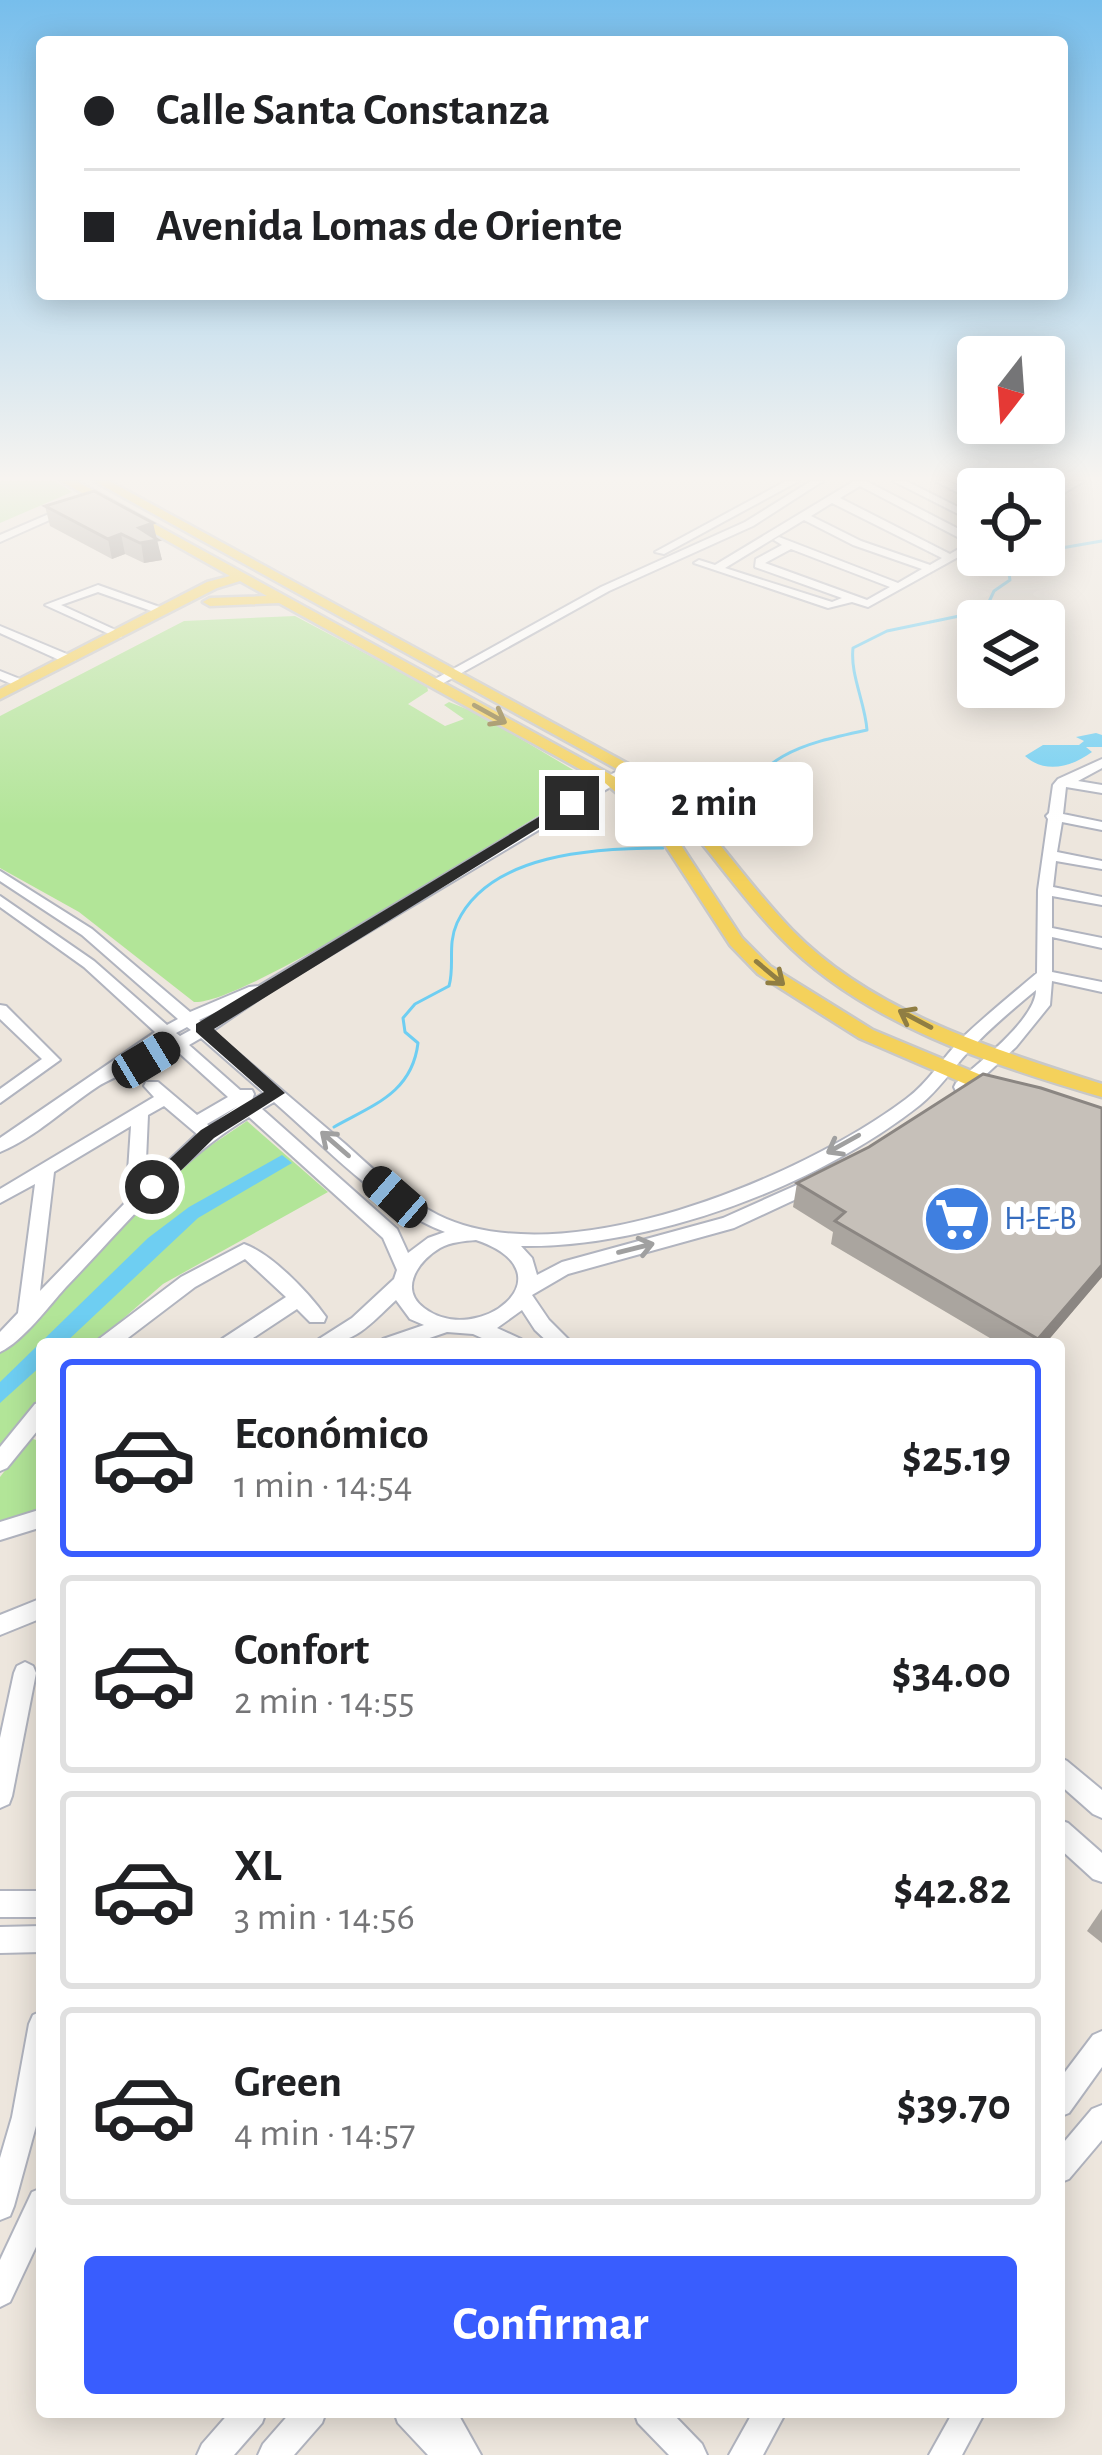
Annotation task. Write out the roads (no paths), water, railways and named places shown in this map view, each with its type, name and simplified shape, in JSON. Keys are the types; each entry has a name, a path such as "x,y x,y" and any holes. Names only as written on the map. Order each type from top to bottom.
{"main road":[{"path":"0,695 193,596"},
{"path":"0,710 223,596"},
{"path":"275,596 610,780 654,816 724,925 764,970 827,1014 944,1070 1016,1096"},
{"path":"313,596 632,768 691,814 804,951 965,1045 1102,1091"},
{"path":"210,602 250,598 286,602"}],"street":[{"path":"73,596 51,607 118,635"},
{"path":"121,596 164,612"},
{"path":"427,680 584,596"},
{"path":"799,596 832,606 849,599"},
{"path":"840,596 875,603 886,596"},
{"path":"0,629 70,660"},
{"path":"0,676 21,684"},
{"path":"948,1100 1039,1009 1046,988 1048,855 1062,783 1102,763"},
{"path":"0,1146 170,1036 270,985 632,768"},
{"path":"1062,783 1102,790"},
{"path":"1054,816 1102,826"},
{"path":"1048,855 1102,865"},
{"path":"0,875 44,900 196,1023 395,1197 432,1220 500,1239 568,1240 676,1229 801,1167 913,1102 965,1045 1044,975"},
{"path":"1046,890 1102,901"},
{"path":"0,900 170,1036 392,1234 418,1313 501,1338"},
{"path":"22,913 44,900"},
{"path":"1044,931 1102,943"},
{"path":"1044,975 1102,987"},
{"path":"0,1010 52,1060 2,1095"},
{"path":"0,1038 30,1037"},
{"path":"0,1344 135,1205 201,1129 271,1088"},
{"path":"0,1197 140,1112 158,1092 201,1129"},
{"path":"135,1205 140,1112"},
{"path":"476,1327 499,1319 562,1268 676,1229 772,1205 844,1170 930,1114"},
{"path":"27,1318 46,1169"},
{"path":"335,1338 358,1323 428,1243 465,1232"},
{"path":"500,1239 524,1261 525,1294 542,1325 556,1338"},
{"path":"114,1338 188,1282 244,1251 256,1256 317,1317"},
{"path":"238,1338 299,1298"},
{"path":"408,1338 446,1325"},
{"path":"0,1462 36,1417"},
{"path":"0,1532 36,1520"},
{"path":"0,1625 36,1610"},
{"path":"0,1796 7,1725 25,1673"},
{"path":"1065,1774 1102,1806"},
{"path":"1065,1837 1102,1870"},
{"path":"0,1904 36,1904"},
{"path":"0,1940 36,1939"},
{"path":"1065,2090 1102,2044"},
{"path":"0,2206 9,2187 36,2059"},
{"path":"1065,2163 1102,2119"},
{"path":"0,2292 36,2215"},
{"path":"214,2455 245,2418"},
{"path":"274,2455 306,2418"},
{"path":"416,2418 457,2452"},
{"path":"442,2418 457,2452"},
{"path":"655,2418 691,2455"},
{"path":"745,2455 768,2418"},
{"path":"945,2455 967,2418"}],"water":[{"path":"1102,735 1102,747 1086,747 1092,752 1068,764 1050,767 1025,756 1043,745 1079,745 1084,741 1076,737"},
{"path":"282,1155 292,1163 198,1218 70,1338 45,1338 148,1238 189,1207"},
{"path":"36,1347 36,1370 0,1403 0,1382"}],"waterway":[{"path":"716,828 729,823 753,781 783,756 867,730 853,648 887,631 969,614 988,604 992,596"},
{"path":"686,839 693,836"},
{"path":"334,1127 388,1096 408,1074 418,1043 405,1032 403,1018 415,1004 449,986 457,923 472,900 493,882 547,859 663,848"}],"place":[{"name":"H-E-B","path":"957,1219"}]}
